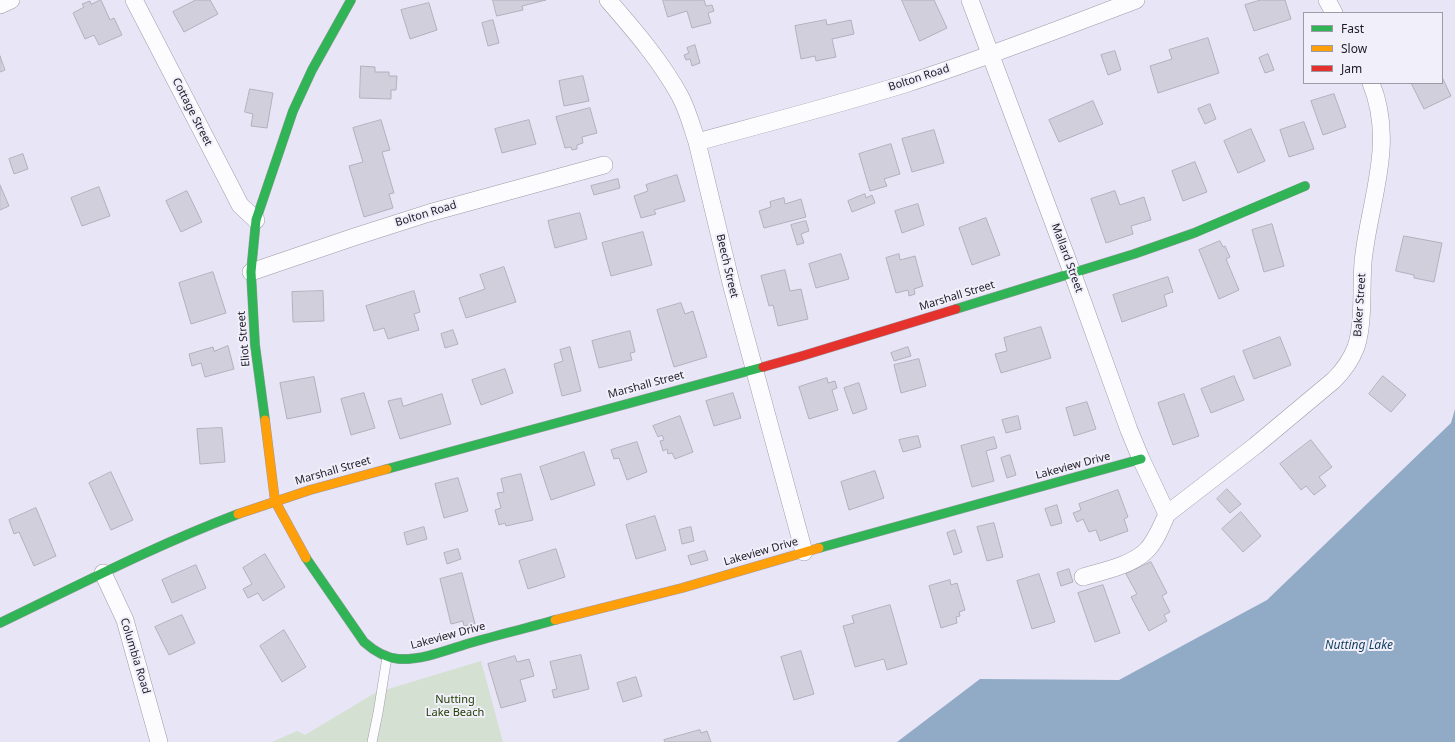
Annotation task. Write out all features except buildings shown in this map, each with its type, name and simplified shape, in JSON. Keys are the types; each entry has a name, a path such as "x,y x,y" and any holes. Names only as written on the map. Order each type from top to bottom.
{"street":[{"path":"0,5 11,0"},
{"name":"Cottage Street","path":"134,0 240,205 256,220"},
{"name":"Eliot Street","path":"351,0 312,70 293,111 256,220 251,272 256,345 275,501 304,555 364,642 373,650 387,657"},
{"name":"Beech Street","path":"608,0 644,43 666,73 680,97 690,120 697,142 753,369 804,552"},
{"name":"Mallard Street","path":"970,0 1072,272 1129,430 1141,460 1167,514"},
{"name":"Bolton Road","path":"697,142 863,96 990,54 1136,0"},
{"path":"1327,0 1333,12"},
{"name":"Baker Street","path":"1167,514 1226,470 1334,380 1344,370 1350,359 1356,346 1359,332 1361,318 1363,260 1378,177 1382,143 1377,99 1371,84"},
{"name":"Bolton Road","path":"251,272 429,213 604,165"},
{"name":"Marshall Street","path":"0,623 167,542 240,513 275,501 310,490 809,354 1134,254 1194,233 1305,186"},
{"name":"Lakeview Drive","path":"387,657 399,659 422,657 498,635 682,588 804,552 1141,460"},
{"path":"1083,577 1123,564 1146,551 1159,532 1167,514"},
{"name":"Columbia Road","path":"103,573 126,620 159,742"}],"lane":[{"path":"372,742 387,657"}],"green space":[{"name":"Nutting Lake Beach","path":"481,661 503,742 272,742 297,731 305,735 375,693"}],"water":[{"name":"Nutting Lake","path":"1455,409 1455,742 897,742 980,679 1119,680 1267,600 1451,423"}],"traffic: fast":[{"path":"265,420 255,345 251,272 256,220 293,111 312,70 351,0"},
{"path":"956,309 1134,254 1194,233 1305,186"},
{"path":"387,469 763,367"},
{"path":"819,548 1141,459"},
{"path":"0,623 147,552 238,514"},
{"path":"306,558 364,642 384,656 399,659 417,658 555,620"}],"traffic: slow":[{"path":"265,420 275,501 306,558"},
{"path":"238,514 310,490 387,469"},
{"path":"555,620 682,588 819,548"}],"traffic: jam":[{"path":"763,367 956,309"}]}
